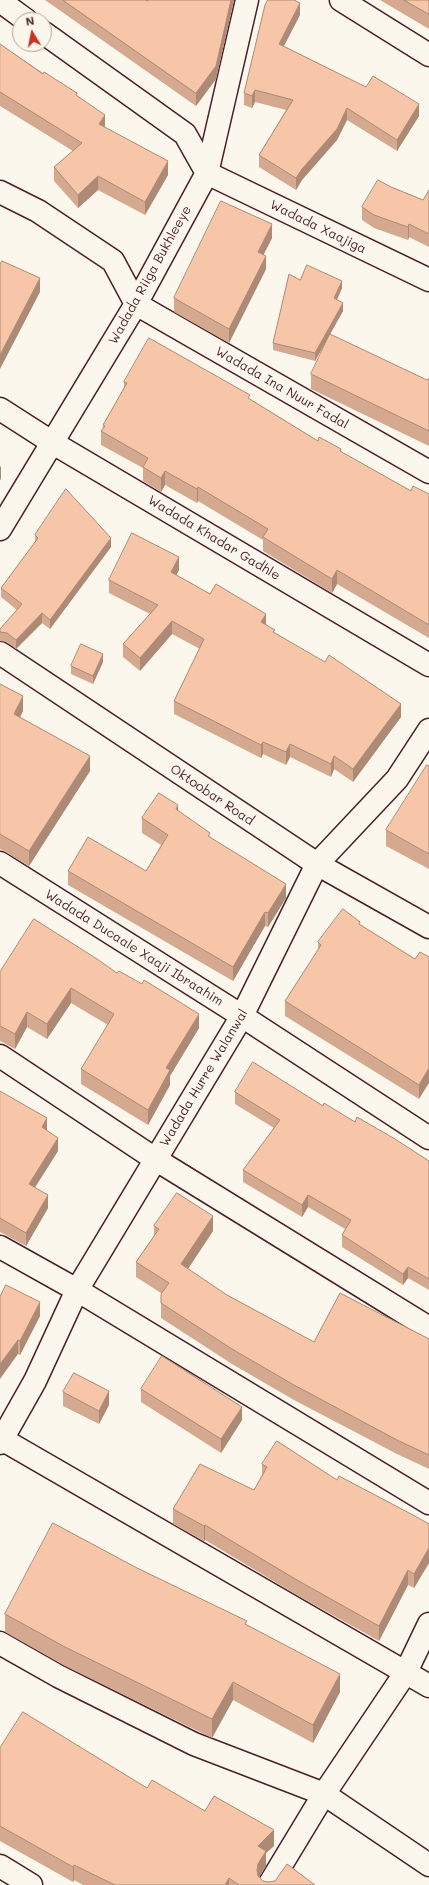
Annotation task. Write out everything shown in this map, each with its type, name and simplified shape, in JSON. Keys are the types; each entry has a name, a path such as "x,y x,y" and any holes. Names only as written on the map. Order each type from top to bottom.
{"street":[{"name":"Wadada Riiga Bukhleeye","path":"0,529 136,304 207,173 247,0"},
{"path":"341,0 429,55"},
{"path":"0,1 15,12"},
{"path":"52,39 185,134 207,173"},
{"name":"Wadada Xaajiga","path":"207,173 429,280"},
{"path":"0,192 38,211 113,261 136,304"},
{"name":"Wadada Ina Nuur Fadal","path":"136,304 429,472"},
{"name":"Wadada Khadar Gadhle","path":"0,409 53,443 429,665"},
{"name":"Oktoobar Road","path":"0,653 317,864 429,927"},
{"name":"Wadada Hurre Walanwal","path":"1,1440 35,1381 77,1290 242,1016 317,864 398,780 429,730"},
{"name":"Wadada Ducaale Xaaji Ibraahim","path":"0,863 242,1016 429,1138"},
{"path":"0,1056 155,1159 429,1328"},
{"path":"0,1247 77,1290 429,1503"},
{"path":"1,1440 429,1686"},
{"path":"269,1885 324,1794 406,1672 429,1624"},
{"path":"0,1643 58,1676 194,1744 324,1794 429,1865"},
{"path":"0,1866 31,1885"}],"building":[{"path":"63,0 231,0 216,66 196,93"},
{"path":"268,0 294,0 300,3 279,44 366,87 373,76 419,104 397,140 347,108 337,129 296,178 259,155 293,100 255,90 252,96 244,93 265,5"},
{"path":"404,0 429,0 429,14"},
{"path":"0,44 43,74 44,72 77,93 76,95 105,115 99,124 168,161 145,202 98,176 78,195 54,167 82,143 0,92"},
{"path":"378,180 423,200 429,190 429,234 409,224 408,227 374,215 362,207"},
{"path":"221,201 272,224 258,252 266,256 229,329 174,298"},
{"path":"2,261 40,278 0,355 0,265"},
{"path":"307,265 342,281 334,298 343,303 315,353 273,343 289,274 300,280"},
{"path":"330,334 427,380 429,378 429,431 311,374"},
{"path":"149,338 250,395 248,398 318,441 319,437 341,449 340,451 411,491 413,486 429,494 429,625 337,570 332,579 263,537 268,529 198,487 197,489 165,471 161,478 143,467 148,458 101,431 127,383 124,382"},
{"path":"66,489 111,538 50,620 42,613 16,640 7,633 0,632 0,629 22,604 1,588 38,538 35,535"},
{"path":"132,533 179,557 171,572 210,594 216,584 266,614 261,622 275,630 273,632 325,662 329,655 401,704 353,769 334,756 331,764 290,744 286,752 263,742 261,745 174,701 204,639 172,621 140,658 123,644 158,605 109,580"},
{"path":"81,644 103,654 93,676 71,666"},
{"path":"0,684 23,696 14,714 90,756 29,851 0,834"},
{"path":"427,765 429,766 429,854 386,830"},
{"path":"159,793 178,805 176,809 210,833 208,836 286,884 268,913 265,912 233,967 68,871 88,837 146,871 168,835 142,818"},
{"path":"343,909 360,922 359,924 415,959 420,952 429,957 429,1068 419,1085 285,1001 321,945 318,942"},
{"path":"34,919 117,973 119,971 142,984 144,980 199,1014 166,1068 170,1070 148,1110 81,1069 114,1014 71,988 47,1024 27,1012 15,1034 0,1026 0,972"},
{"path":"253,1062 323,1106 324,1103 355,1122 357,1117 429,1161 429,1279 408,1267 403,1274 342,1235 351,1220 308,1195 302,1205 243,1170 280,1120 235,1092"},
{"path":"0,1091 47,1118 42,1127 58,1138 29,1184 48,1195 26,1233 0,1218"},
{"path":"177,1193 213,1216 181,1264 227,1295 314,1342 340,1293 429,1339 429,1455 397,1440 294,1385 232,1349 161,1303 161,1294 169,1283 136,1262 159,1229 154,1226"},
{"path":"6,1285 40,1302 20,1341 18,1340 0,1364 0,1297"},
{"path":"162,1356 242,1407 221,1439 141,1389"},
{"path":"74,1373 109,1391 99,1411 63,1392"},
{"path":"277,1441 337,1480 339,1476 429,1524 429,1548 414,1574 408,1570 379,1626 297,1580 205,1525 204,1526 173,1509 200,1464 254,1490 267,1467 262,1464"},
{"path":"53,1523 137,1568 247,1621 245,1624 340,1674 313,1725 233,1682 212,1719 65,1647 5,1614"},
{"path":"23,1712 147,1788 152,1780 205,1811 214,1796 274,1830 258,1846 266,1851 258,1864 258,1876 263,1881 275,1881 287,1864 315,1885 239,1885 229,1878 225,1885 115,1885 74,1865 73,1867 0,1826 0,1748"}]}
